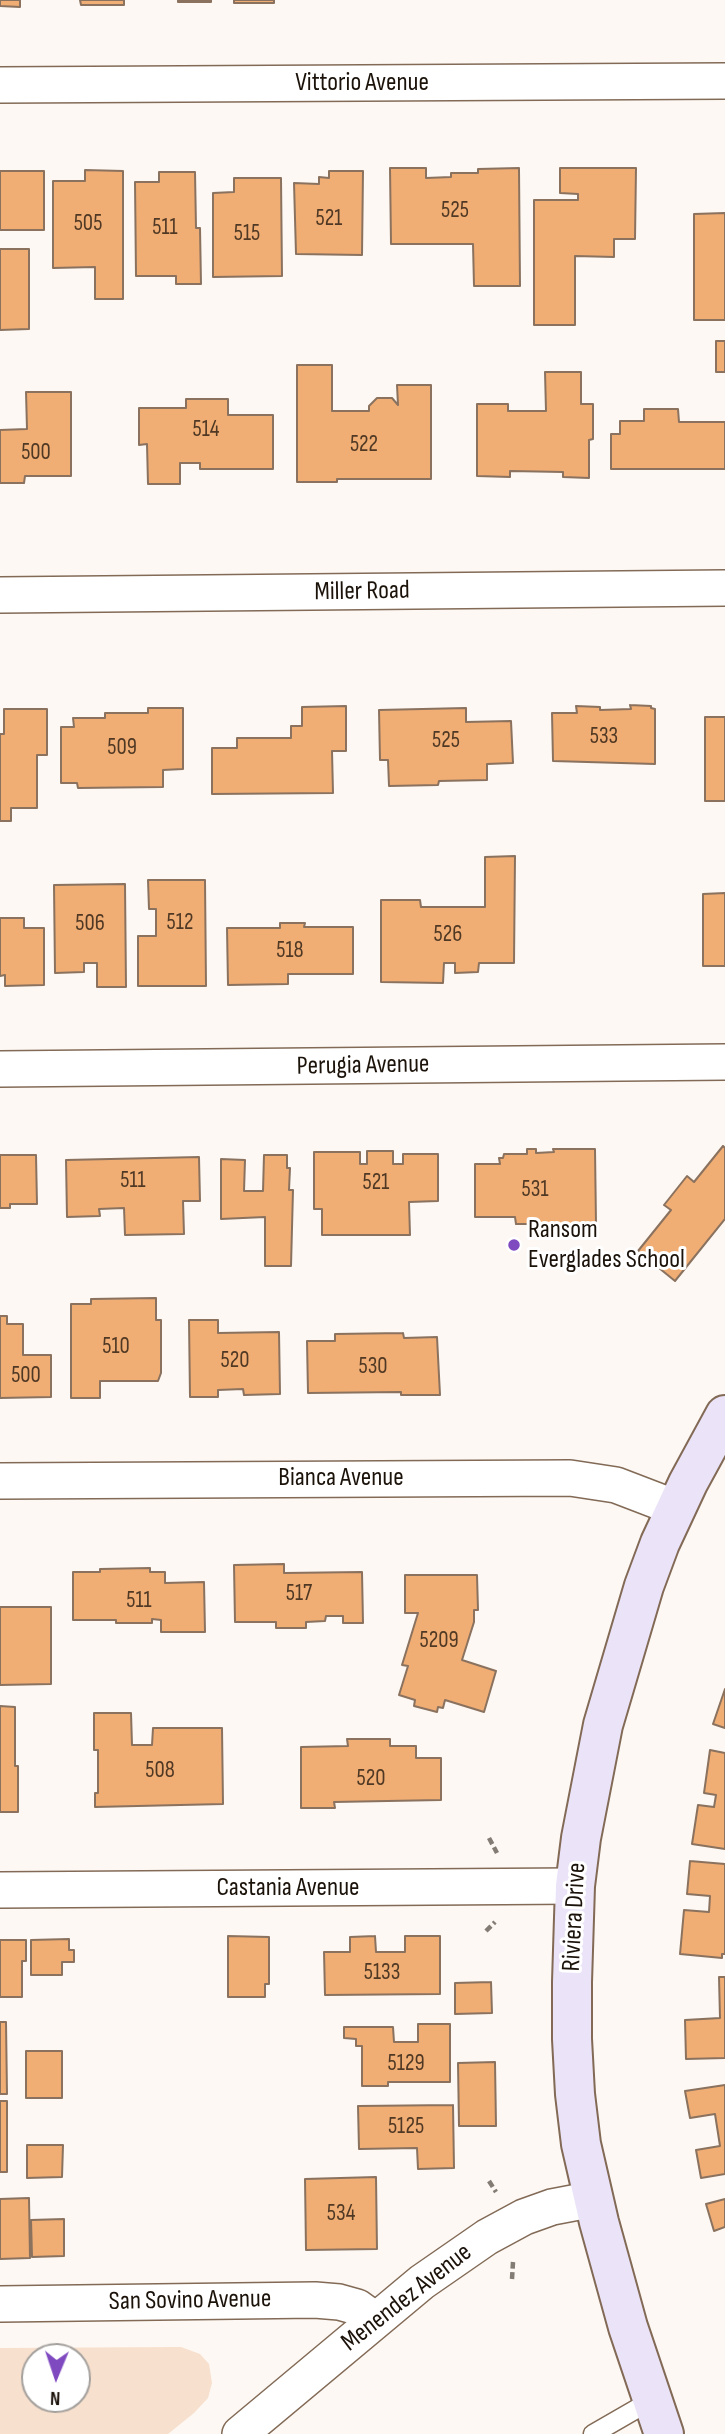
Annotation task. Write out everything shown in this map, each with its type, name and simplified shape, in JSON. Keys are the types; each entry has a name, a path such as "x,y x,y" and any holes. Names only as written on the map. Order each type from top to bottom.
{"street":[{"name":"Vittorio Avenue","path":"0,85 725,81"},
{"name":"Miller Road","path":"0,595 725,588"},
{"name":"Perugia Avenue","path":"0,1069 725,1062"},
{"name":"Riviera Drive","path":"658,2417 628,2327 582,2144 574,2080 572,1982 575,1886 587,1804 610,1701 644,1586 676,1508 725,1415"},
{"name":"Bianca Avenue","path":"0,1480 570,1478 616,1485 676,1508"},
{"name":"Castania Avenue","path":"0,1890 575,1886"},
{"name":"Menendez Avenue","path":"240,2434 375,2320 438,2270 487,2237 524,2217 552,2207 594,2199"},
{"name":"San Sovino Avenue","path":"0,2304 315,2300 357,2307 375,2320"}],"lane":[{"path":"593,2434 658,2417"}],"shaded area":[{"path":"91,2347 181,2347 200,2354 209,2364 212,2383 208,2398 168,2434 0,2434 0,2348 21,2348 21,2413 91,2413"}],"building":[{"path":"0,0 20,0 20,7 0,6"},
{"path":"80,0 124,0 124,5 81,5"},
{"path":"211,0 211,2 178,2"},
{"path":"234,0 274,0 274,3 234,3"},
{"path":"390,168 426,168 426,178 451,177 451,173 478,173 478,169 519,168 520,286 474,286 473,244 391,244"},
{"path":"560,168 636,168 635,239 614,239 614,257 575,256 575,325 534,325 534,200 578,200 578,194 560,193"},
{"path":"85,170 123,171 123,299 95,299 95,267 53,268 53,181 85,181"},
{"path":"0,171 44,171 44,230 0,230"},
{"path":"329,171 363,171 362,255 296,254 294,183 319,184 319,177 329,178"},
{"path":"159,172 195,172 201,284 176,284 176,276 136,276 135,182 159,182"},
{"path":"234,178 281,178 282,276 213,277 213,193 234,192"},
{"path":"725,213 725,320 694,320 694,214"},
{"path":"0,249 29,249 29,329 0,330"},
{"path":"716,341 725,341 725,372 716,372"},
{"path":"297,365 332,365 332,411 369,411 369,406 377,398 392,398 398,405 397,385 431,385 431,479 337,479 337,482 297,482"},
{"path":"545,372 581,372 581,404 593,404 589,478 563,477 563,472 510,471 510,477 477,476 477,404 508,404 508,411 546,411"},
{"path":"26,392 71,392 71,476 25,476 24,483 0,483 0,430 27,429"},
{"path":"186,399 228,399 228,415 273,415 273,469 200,469 200,463 180,463 180,484 148,484 147,444 139,445 139,408 186,408"},
{"path":"644,409 678,409 679,422 725,422 725,469 611,469 611,434 620,434 620,421 644,421"},
{"path":"630,705 651,706 655,709 655,764 553,761 552,713 577,713 576,706 600,707 600,710 631,709"},
{"path":"346,706 346,751 332,751 333,793 212,794 212,748 237,748 237,738 291,738 291,726 302,726 302,707"},
{"path":"148,708 183,708 183,769 163,770 163,787 78,788 77,783 61,783 61,727 74,727 73,718 105,718 105,713 148,713"},
{"path":"466,708 466,722 511,721 513,763 487,764 487,780 389,786 388,760 380,760 379,710"},
{"path":"4,709 47,709 47,755 37,755 37,808 11,808 11,821 0,821 0,734 4,734"},
{"path":"705,717 725,717 725,801 705,801"},
{"path":"515,856 514,963 479,963 478,972 455,973 455,963 444,963 443,983 381,982 381,900 420,900 421,907 485,907 485,857"},
{"path":"148,880 205,880 206,986 138,986 138,936 156,936 156,909 149,909"},
{"path":"125,884 126,987 97,987 97,963 84,963 84,972 55,973 54,885"},
{"path":"725,893 725,966 703,966 703,894"},
{"path":"0,918 24,918 24,928 44,928 44,985 5,986 5,975 0,976"},
{"path":"280,923 305,923 304,927 353,927 353,974 288,974 288,984 228,985 227,928 280,928"},
{"path":"723,1146 725,1219 675,1281 638,1251 671,1210 664,1205 687,1176 694,1182"},
{"path":"527,1149 536,1149 536,1153 554,1152 553,1149 595,1149 596,1224 516,1224 515,1217 475,1217 475,1164 500,1164 499,1158 503,1158 504,1154 527,1154"},
{"path":"367,1151 393,1151 393,1164 403,1164 403,1154 438,1154 438,1201 409,1202 410,1235 322,1235 322,1209 314,1209 314,1152 360,1152 360,1164 367,1164"},
{"path":"0,1155 36,1155 37,1204 10,1204 10,1208 0,1208"},
{"path":"264,1155 287,1155 287,1168 290,1168 289,1190 293,1190 291,1266 265,1266 265,1217 221,1219 221,1159 245,1160 244,1191 263,1191"},
{"path":"199,1157 200,1201 183,1201 184,1234 125,1235 124,1208 99,1209 100,1216 67,1217 66,1160"},
{"path":"156,1298 156,1320 161,1320 161,1373 158,1381 100,1381 100,1398 71,1398 71,1304 91,1304 91,1299"},
{"path":"0,1316 7,1316 7,1324 23,1324 23,1355 51,1355 51,1397 0,1398"},
{"path":"189,1320 218,1320 218,1333 279,1332 280,1394 244,1395 243,1389 218,1390 218,1397 190,1397"},
{"path":"403,1333 404,1338 437,1337 440,1395 401,1395 401,1392 308,1393 307,1341 335,1341 335,1334"},
{"path":"284,1564 284,1573 362,1572 363,1623 343,1623 343,1616 326,1616 325,1621 306,1622 306,1628 276,1628 276,1622 235,1622 234,1565"},
{"path":"150,1568 150,1572 165,1572 165,1583 204,1582 205,1632 161,1632 161,1620 152,1619 152,1623 73,1620 73,1572"},
{"path":"405,1575 477,1575 478,1610 474,1610 474,1622 462,1660 496,1671 484,1712 445,1700 443,1708 438,1707 437,1712 414,1706 415,1700 399,1695 408,1666 402,1665 418,1613 405,1613"},
{"path":"0,1607 51,1607 51,1684 0,1685"},
{"path":"725,1689 725,1728 713,1724"},
{"path":"0,1706 15,1707 18,1812 0,1812"},
{"path":"94,1713 131,1713 132,1745 152,1745 153,1728 222,1728 223,1804 95,1807 95,1793 98,1793 98,1750 94,1750"},
{"path":"347,1739 390,1739 390,1746 416,1746 416,1758 441,1758 441,1800 334,1802 335,1808 301,1808 301,1747 348,1746"},
{"path":"710,1750 725,1753 725,1849 692,1844 698,1805 714,1807 716,1795 704,1793"},
{"path":"690,1861 725,1864 725,1954 722,1954 722,1958 680,1954 684,1910 709,1912 710,1896 687,1894"},
{"path":"228,1936 269,1937 269,1984 265,1984 265,1997 228,1997"},
{"path":"375,1936 376,1952 405,1952 405,1936 440,1936 440,1994 325,1995 324,1952 350,1952 350,1937"},
{"path":"69,1939 69,1950 74,1950 74,1962 62,1962 62,1975 31,1975 31,1940"},
{"path":"0,1940 26,1940 26,1961 22,1961 22,1997 0,1997"},
{"path":"719,1977 725,1977 725,2058 686,2059 685,2020 720,2018"},
{"path":"491,1982 492,2013 455,2014 455,1983"},
{"path":"0,2022 6,2022 7,2094 0,2094"},
{"path":"418,2024 450,2024 450,2082 388,2082 388,2086 362,2086 362,2046 356,2046 356,2039 344,2038 344,2027 393,2027 394,2042 418,2042"},
{"path":"26,2051 62,2051 62,2098 26,2098"},
{"path":"495,2062 496,2126 459,2126 458,2063"},
{"path":"725,2085 725,2174 701,2178 696,2150 720,2146 715,2114 690,2118 685,2091"},
{"path":"0,2101 7,2101 7,2172 0,2172"},
{"path":"453,2105 454,2168 418,2169 417,2148 359,2149 358,2106"},
{"path":"27,2145 63,2145 62,2177 27,2178"},
{"path":"376,2177 377,2249 306,2250 305,2179"},
{"path":"29,2198 30,2258 0,2259 0,2199"},
{"path":"725,2199 725,2227 714,2231 706,2204"},
{"path":"64,2219 64,2256 32,2257 31,2220"}],"place":[{"name":"Ransom Everglades School","path":"514,1245"}]}
